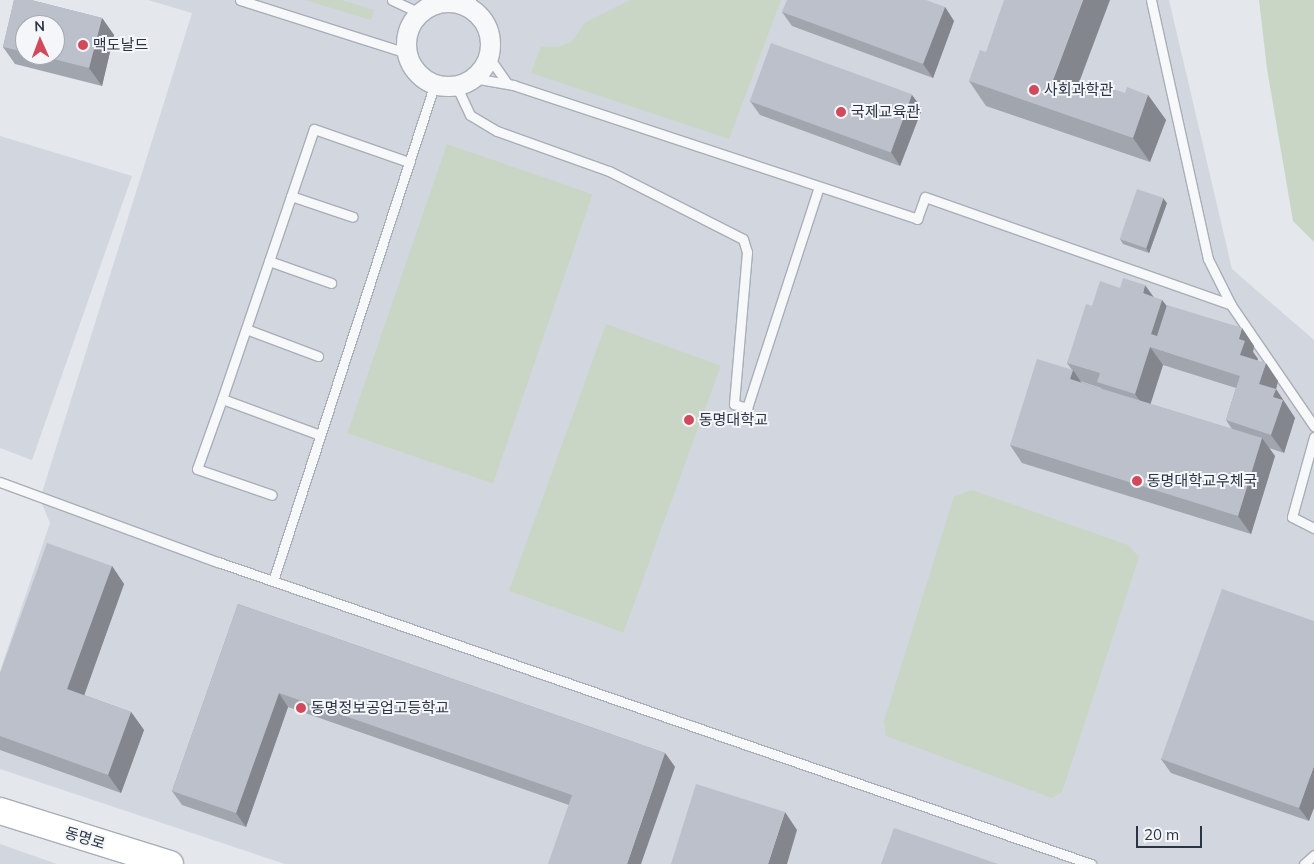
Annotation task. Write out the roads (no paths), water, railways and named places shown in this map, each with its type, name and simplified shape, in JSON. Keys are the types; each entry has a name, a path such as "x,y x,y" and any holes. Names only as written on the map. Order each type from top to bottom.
{"main road":[{"name":"동명로","path":"0,811 170,864"}],"street":[{"path":"448,1 472,5 488,30 488,56 465,81 435,84 422,77 407,53 406,38 420,13 432,5 448,1"}],"lane":[{"path":"240,0 407,53"},
{"path":"392,0 420,13"},
{"path":"1151,0 1208,259 1231,305 1314,426"},
{"path":"488,56 507,84"},
{"path":"819,187 748,408 734,404 746,252 743,239 609,171 497,131 470,115 465,81 507,84 918,219 925,197 1231,305"},
{"path":"273,581 435,84"},
{"path":"272,495 197,469 314,129 409,162"},
{"path":"291,196 353,217"},
{"path":"269,261 331,283"},
{"path":"246,330 318,356"},
{"path":"222,400 320,435"},
{"path":"1314,437 1292,517 1314,528"},
{"path":"0,482 40,500 1091,864"},
{"path":"1304,864 1314,855"}],"place":[{"name":"맥도날드","path":"83,45"},
{"name":"사회과학관","path":"1034,90"},
{"name":"국제교육관","path":"841,112"},
{"name":"동명대학교","path":"689,420"},
{"name":"동명대학교우체국","path":"1137,481"},
{"name":"동명정보공업고등학교","path":"301,708"}]}
